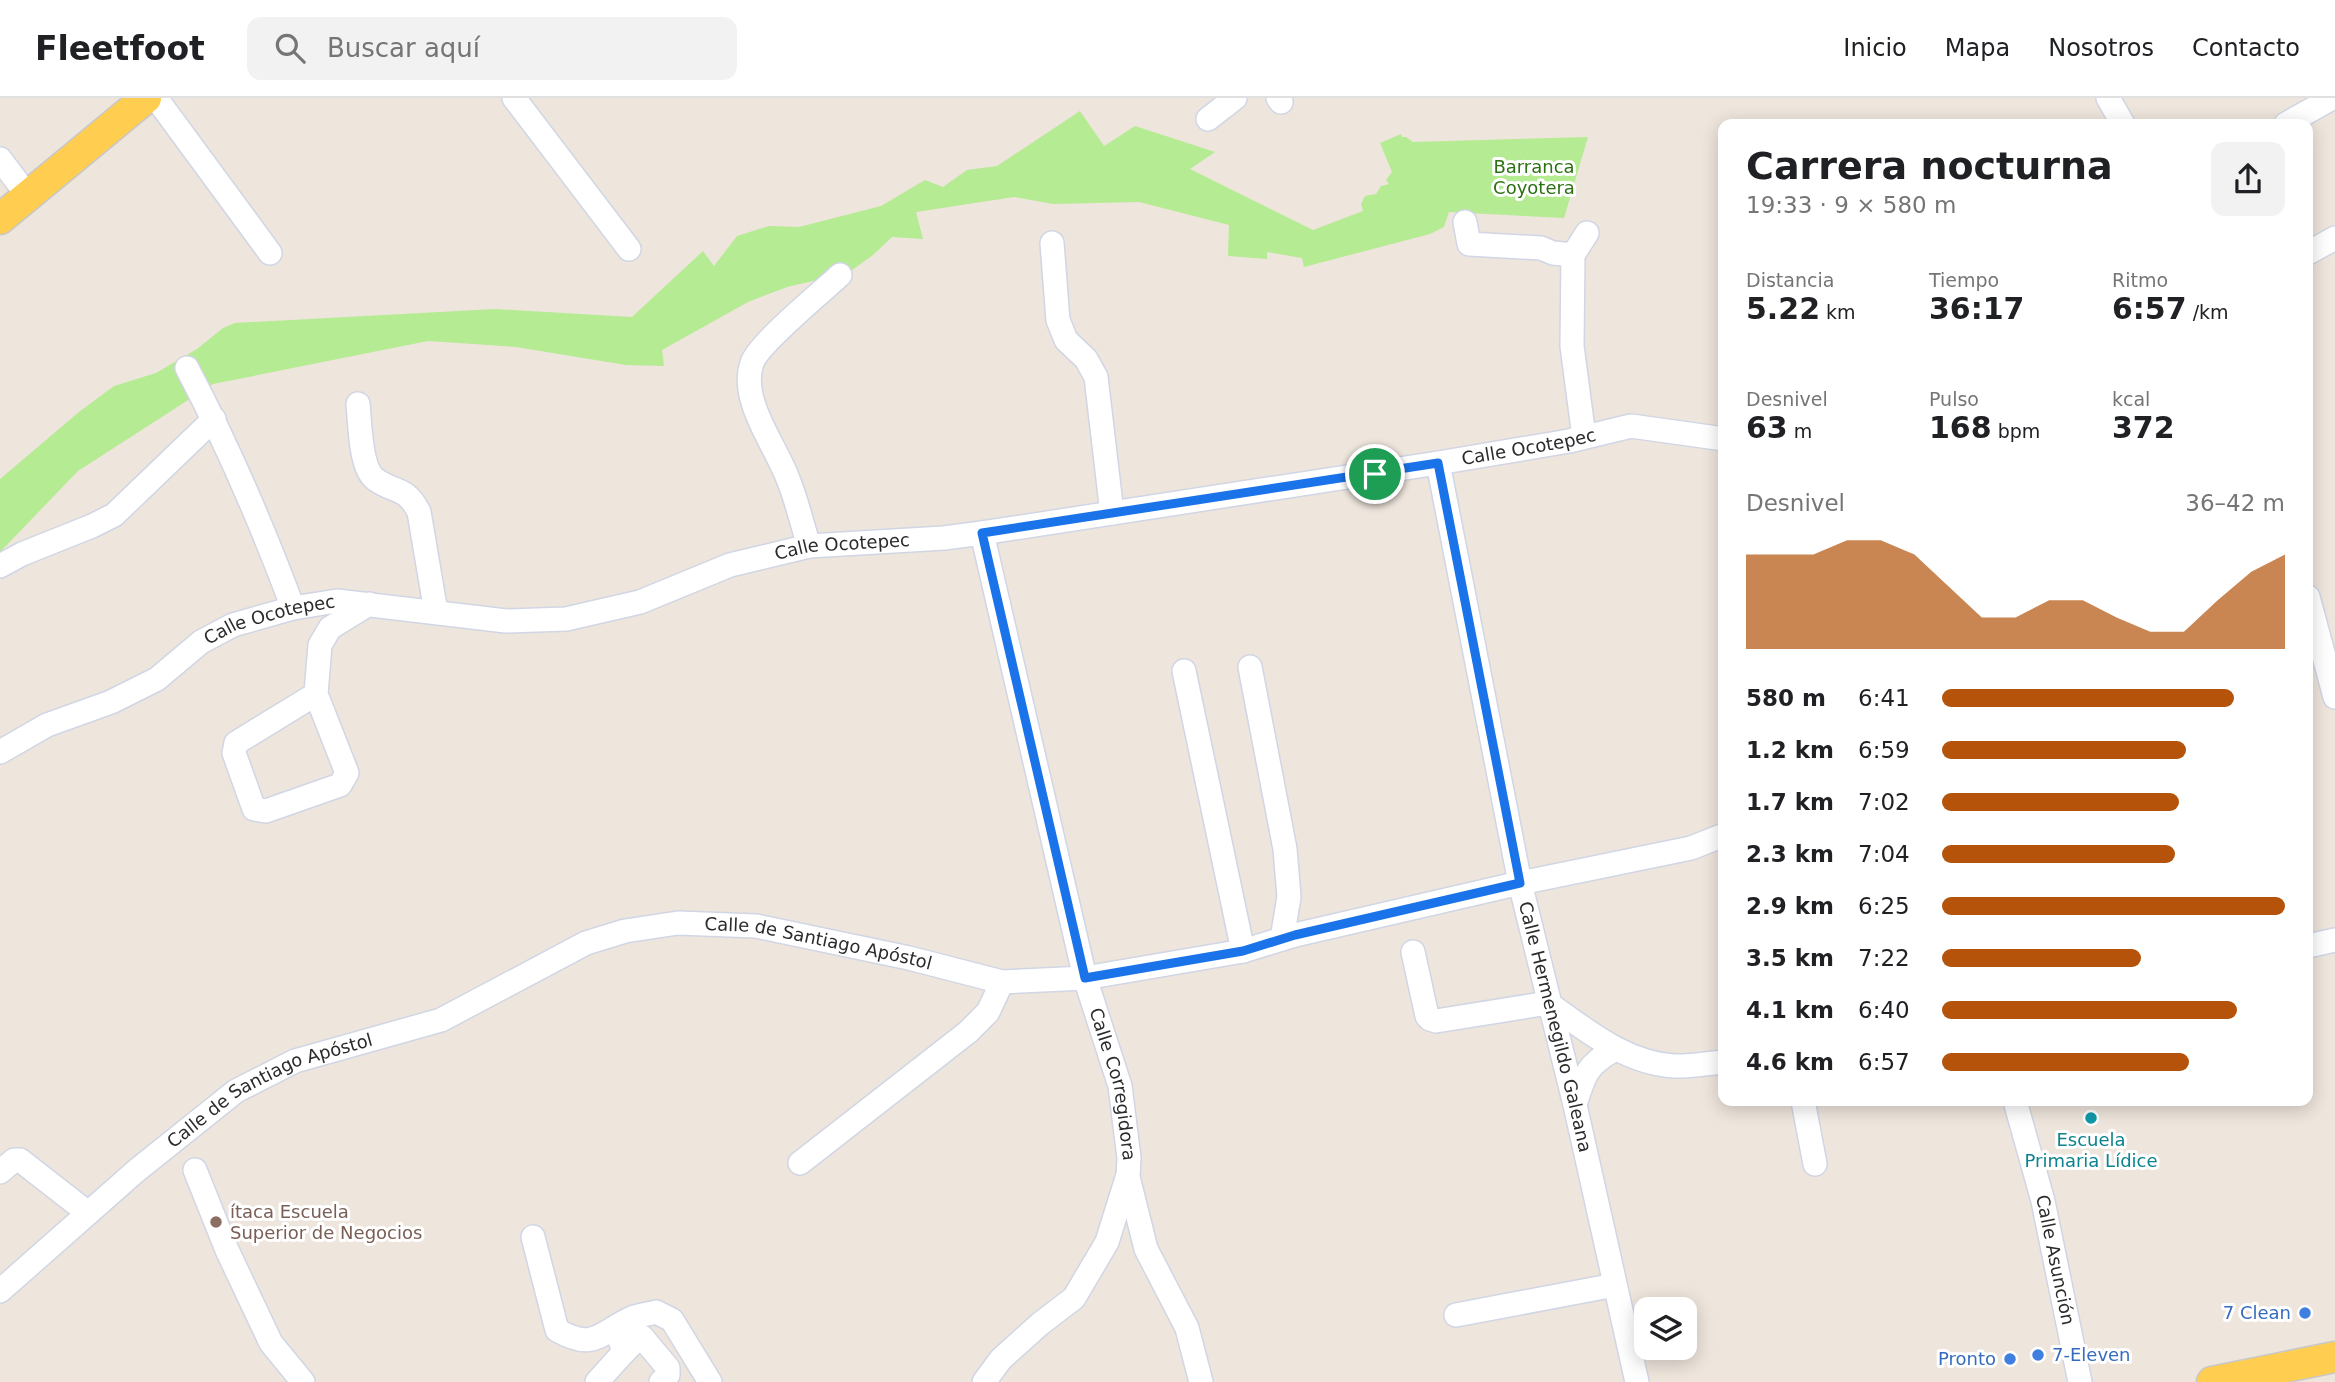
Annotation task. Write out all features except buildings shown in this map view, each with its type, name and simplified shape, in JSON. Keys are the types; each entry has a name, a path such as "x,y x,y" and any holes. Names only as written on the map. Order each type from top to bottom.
{"main road":[{"path":"0,219 146,98"},
{"path":"2212,1382 2256,1378 2335,1357"}],"street":[{"path":"156,98 270,253"},
{"path":"514,98 629,249"},
{"path":"1208,119 1235,98"},
{"path":"2108,98 2120,119"},
{"path":"2295,119 2332,98"},
{"path":"0,159 28,196"},
{"path":"1465,222 1469,244 1541,248 1553,253 1573,255"},
{"path":"1584,437 1572,346 1573,255 1587,233"},
{"path":"2313,250 2335,238"},
{"path":"1052,243 1058,320 1066,340 1086,359 1096,377 1112,513"},
{"path":"809,546 788,477 755,408 750,378 752,361 765,344 840,275"},
{"path":"187,368 214,419 263,527 293,608"},
{"path":"358,404 366,466 374,478 405,492 419,512 436,612"},
{"path":"0,566 114,515 214,419"},
{"name":"Calle Ocotepec","path":"0,752 47,725 111,702 157,679 201,642 233,625 293,608 337,601 506,621 566,619 640,602 730,565 809,546 944,538 982,533 1438,463 1631,426 1718,438"},
{"name":"Calle Hermenegildo Galeana","path":"1438,463 1520,883 1575,1105 1637,1382"},
{"name":"Calle Corregidora","path":"982,533 1085,978 1120,1086 1129,1158 1128,1177 1146,1249 1187,1328 1201,1382"},
{"path":"316,694 236,743 234,753 254,809 266,811 340,785 345,779 347,773 316,694 320,645 330,628 369,604"},
{"path":"2313,616 2335,697"},
{"path":"1250,667 1285,849 1289,897 1282,939"},
{"path":"1184,671 1243,951"},
{"name":"Calle de Santiago Apóstol","path":"0,1291 136,1171 236,1091 295,1061 441,1020 586,943 625,931 678,923 756,926 909,958 1002,982 1085,978 1243,951 1282,939 1520,883 1691,848 1718,837"},
{"path":"2313,945 2335,940"},
{"path":"1413,952 1427,1016 1430,1019 1436,1021 1548,1003 1616,1049 1648,1061 1674,1066 1718,1062"},
{"path":"800,1163 968,1032 988,1012 1002,982"},
{"path":"1575,1105 1582,1080 1596,1059 1616,1049"},
{"path":"1804,1106 1815,1164"},
{"name":"Calle Asunción","path":"2016,1106 2043,1201 2080,1382"},
{"path":"0,1172 14,1160 20,1160 88,1213"},
{"path":"195,1170 227,1250 271,1343 303,1382"},
{"path":"984,1382 1001,1359 1074,1298 1107,1242 1128,1177"},
{"path":"533,1237 557,1330 574,1340 592,1340 635,1317 656,1312 672,1320 710,1382"},
{"path":"1456,1315 1615,1285"},
{"path":"616,1328 624,1352"},
{"path":"597,1382 638,1338 642,1338 668,1368 668,1375 661,1382"}],"green space":[{"name":"Barranca Coyotera","path":"1080,111 1104,146 1135,126 1215,152 1190,169 1313,230 1363,211 1361,204 1365,196 1376,194 1381,186 1389,184 1386,180 1392,172 1380,143 1401,134 1413,142 1588,137 1564,218 1449,212 1444,227 1430,234 1304,267 1302,258 1267,252 1267,259 1228,256 1229,225 1139,202 1053,204 1014,197 916,212 923,239 892,237 873,255 834,283 813,281 787,287 748,302 662,350 664,366 626,365 516,347 428,341 213,384 78,471 0,552 0,479 114,386 156,373 197,349 223,328 235,323 495,309 632,317 703,251 714,266 737,236 769,226 799,227 881,206 925,180 943,187 967,170 997,166"}],"place":[{"name":"Escuela Primaria Lídice","path":"2091,1118"},
{"name":"ítaca Escuela Superior de Negocios","path":"216,1222"},
{"name":"7 Clean","path":"2305,1313"},
{"name":"7-Eleven","path":"2038,1355"},
{"name":"Pronto","path":"2010,1359"}],"route":[{"path":"1438,463 1520,883 1295,935 1243,951 1085,978 982,533 1375,474 1438,463"}]}
